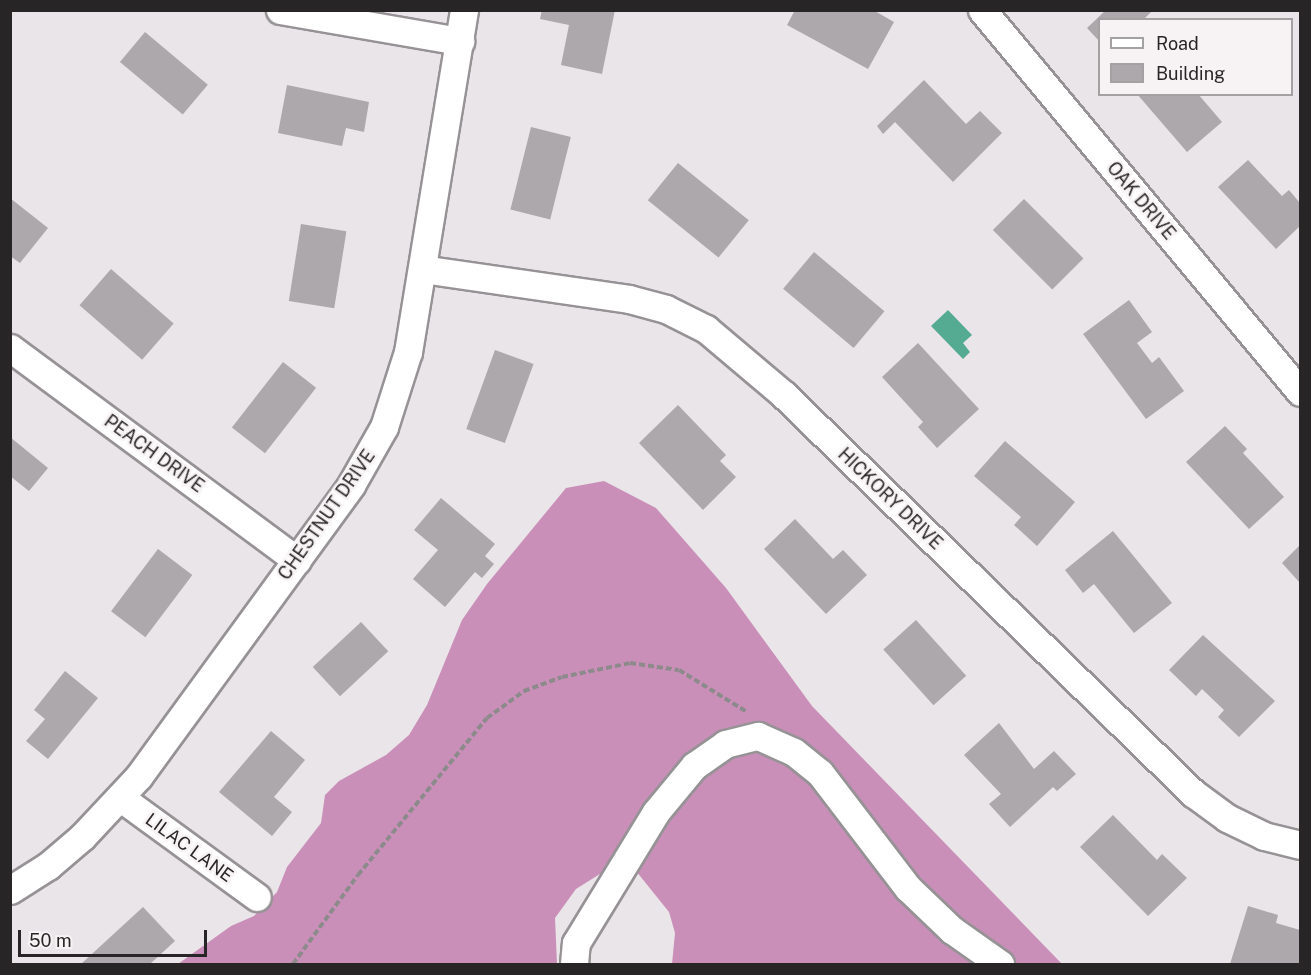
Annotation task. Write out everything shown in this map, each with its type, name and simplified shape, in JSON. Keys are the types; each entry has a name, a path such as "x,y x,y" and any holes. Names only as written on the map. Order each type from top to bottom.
{"street":[{"path":"280,10 460,41"},
{"name":"CHESTNUT DRIVE","path":"10,890 48,866 121,798 351,485 384,427 408,352 464,10"},
{"name":"OAK DRIVE","path":"982,10 1300,392"},
{"name":"HICKORY DRIVE","path":"422,269 629,299 666,309 706,329 784,395 1192,793 1227,818 1264,837 1300,845"},
{"name":"PEACH DRIVE","path":"10,348 297,560"},
{"path":"574,964 576,943 656,812 694,766 726,744 758,735 794,752 819,773 908,888 952,930 1000,964"},
{"name":"LILAC LANE","path":"121,798 256,897"}],"path":[{"path":"293,964 358,875 487,718 524,691 562,677 630,663 679,670 752,716"}],"shaded area":[{"path":"948,310 972,335 963,343 970,352 963,359 931,326"},
{"path":"604,481 656,508 726,588 812,706 1062,964 672,964 675,933 669,912 636,871 611,867 576,889 555,918 557,964 178,964 231,926 254,916 277,892 287,867 321,823 325,795 339,781 386,755 409,735 427,705 462,620 487,584 566,488"}],"building":[{"path":"542,10 615,10 602,74 561,65 569,25 540,19"},
{"path":"795,10 873,10 894,22 868,69 787,25"},
{"path":"1106,10 1153,10 1145,18 1098,18 1098,40 1087,28"},
{"path":"145,32 208,85 183,115 120,62"},
{"path":"924,80 966,124 980,111 1002,133 953,182 895,122 883,134 877,126"},
{"path":"287,85 369,102 364,132 346,128 342,146 278,133"},
{"path":"1139,96 1200,96 1222,122 1187,152"},
{"path":"531,127 571,137 550,219 510,209"},
{"path":"1248,160 1282,196 1289,190 1300,203 1300,226 1276,249 1218,187"},
{"path":"678,163 749,220 719,258 648,200"},
{"path":"10,198 48,228 20,263 10,256"},
{"path":"1024,199 1083,258 1052,290 993,230"},
{"path":"301,224 346,231 334,308 289,301"},
{"path":"814,252 884,311 854,348 783,289"},
{"path":"111,269 174,323 142,360 80,305"},
{"path":"1129,300 1152,332 1137,343 1152,363 1159,357 1184,391 1146,419 1083,334"},
{"path":"918,343 979,409 937,448 918,427 923,422 882,377"},
{"path":"495,350 534,364 505,443 466,429"},
{"path":"283,362 316,388 265,453 232,427"},
{"path":"678,405 726,455 720,461 736,477 703,510 639,443"},
{"path":"1225,426 1247,449 1243,453 1284,497 1249,529 1186,462"},
{"path":"10,437 48,468 29,491 10,476"},
{"path":"1005,441 1075,502 1037,546 1014,525 1021,517 974,476"},
{"path":"441,498 495,544 485,556 494,564 482,578 475,572 445,607 413,579 438,550 414,530"},
{"path":"795,519 833,559 843,550 867,575 826,614 764,549"},
{"path":"1113,531 1172,603 1134,633 1094,584 1083,593 1065,570"},
{"path":"1300,545 1300,583 1282,563"},
{"path":"158,549 192,575 145,637 111,611"},
{"path":"916,620 966,676 933,705 883,649"},
{"path":"361,622 388,651 340,696 313,667"},
{"path":"1203,635 1275,701 1239,737 1218,717 1224,710 1202,689 1196,696 1169,670"},
{"path":"65,671 98,698 48,759 26,741 45,719 34,710"},
{"path":"999,723 1034,769 1054,751 1076,774 1057,791 1053,787 1010,827 989,804 1001,794 964,755"},
{"path":"271,731 305,760 274,797 292,812 272,836 219,792"},
{"path":"1113,815 1157,860 1162,854 1187,878 1148,916 1080,847"},
{"path":"1248,906 1278,915 1276,923 1300,930 1300,964 1230,964"},
{"path":"143,907 175,941 150,964 81,964"}]}
